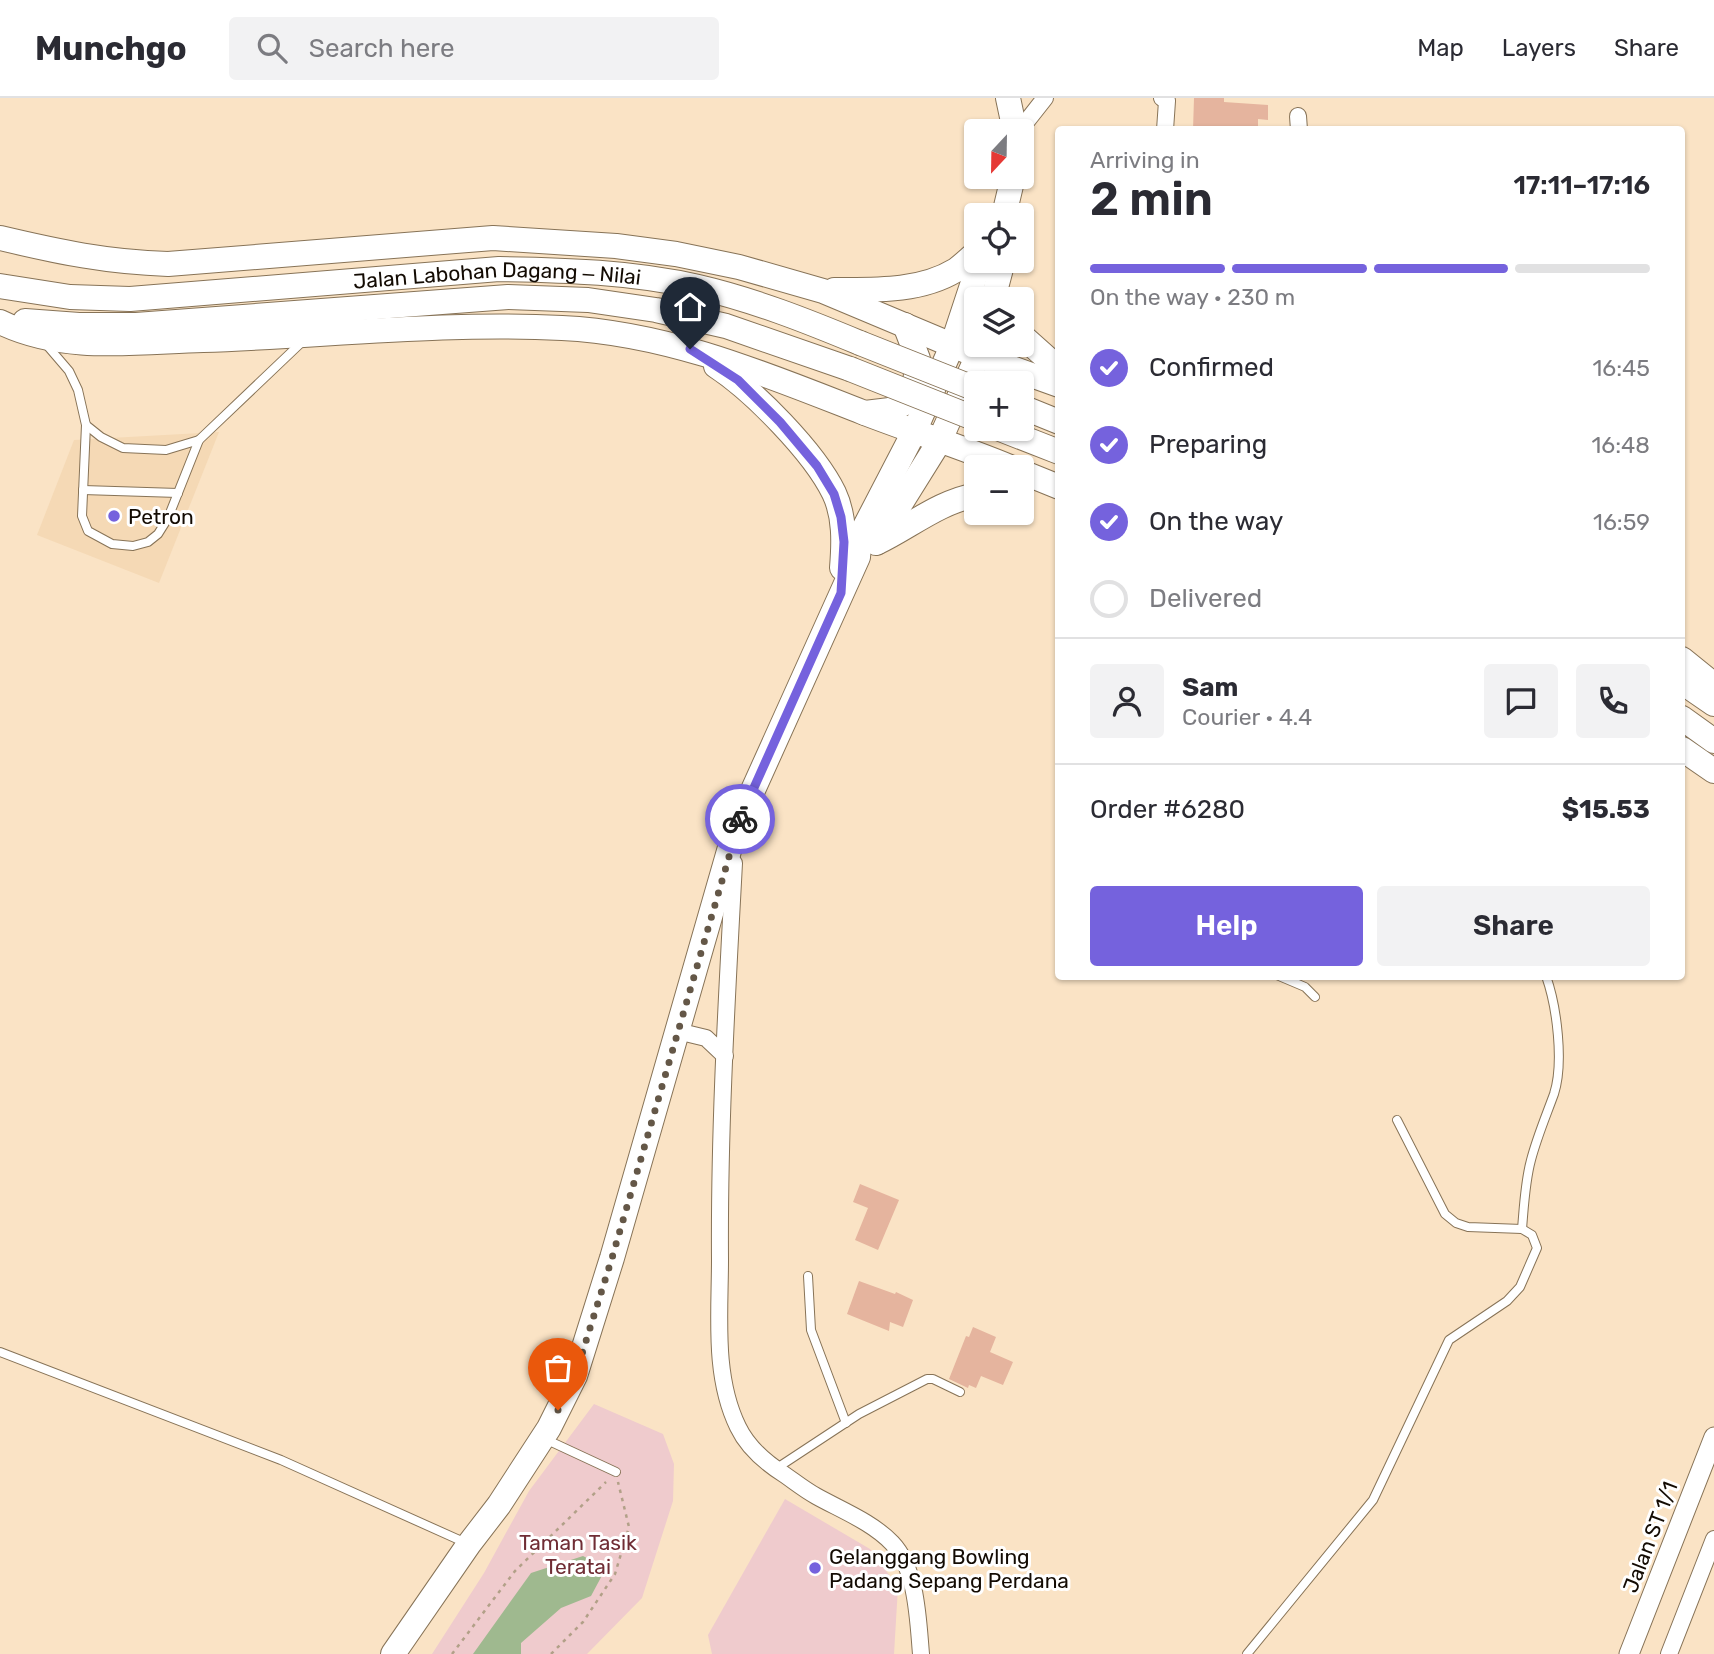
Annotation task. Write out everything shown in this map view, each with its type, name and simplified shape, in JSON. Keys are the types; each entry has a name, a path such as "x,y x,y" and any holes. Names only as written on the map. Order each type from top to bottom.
{"main road":[{"path":"1008,98 1014,119"},
{"path":"0,238 64,253 120,262 168,264 493,238 616,246 676,254 740,267 823,291 952,346 964,348"},
{"path":"823,291 884,290 922,285 955,270 964,263"},
{"name":"Jalan Labohan Dagang ‒ Nilai","path":"0,286 71,297 130,299 499,269 614,274 696,286 775,309 964,384"},
{"path":"867,550 860,536 914,432 952,346 976,273"},
{"name":"Jalan Labohan Dagang ‒ Nilai","path":"0,315 79,325 136,325 508,297 588,300 656,310 726,326 850,369 964,414"},
{"path":"0,322 40,338 79,344 308,336 414,327 564,328 626,336 690,349 740,365 977,455"},
{"path":"865,413 890,410 902,404 915,382 918,359 905,326"},
{"path":"1034,347 1055,365"},
{"path":"690,349 738,380 780,422 817,466 834,494 841,517 844,542 841,593"},
{"path":"394,1654 468,1544 499,1505 542,1438 575,1376 612,1258 736,830 841,593 939,442 976,357"},
{"path":"993,357 1021,371"},
{"path":"1034,376 1055,384"},
{"path":"1034,412 1055,420"},
{"path":"974,441 991,455"},
{"path":"1030,441 1053,450"},
{"path":"1034,477 1055,485"},
{"path":"1034,490 1055,492"},
{"path":"867,550 936,507 964,499"},
{"path":"1685,661 1714,685"},
{"path":"1685,684 1714,704"},
{"path":"1685,720 1714,741"},
{"path":"1685,752 1714,771"}],"street":[{"path":"1027,119 1045,98"},
{"path":"1163,98 1167,102 1165,126"},
{"path":"736,830 724,1056 720,1220 720,1341 723,1381 737,1426 752,1449 776,1469 865,1522 894,1544 909,1572 918,1608 920,1654"},
{"path":"677,1031 706,1038 724,1056"},
{"name":"Jalan ST 1/1","path":"1629,1654 1714,1437"},
{"path":"1669,1654 1714,1539"}],"lane":[{"path":"40,338 69,371 78,390 86,425 82,516 88,531 112,544 133,546 148,542 158,534 168,518 199,440 308,336"},
{"path":"86,425 101,438 123,448 166,450 199,440"},
{"path":"83,490 178,493"},
{"path":"1288,980 1305,988 1315,997"},
{"path":"1522,1229 1530,1164 1539,1129 1555,1092 1558,1070 1556,1022 1547,980"},
{"path":"1247,1654 1373,1500 1449,1340 1507,1301 1520,1287 1536,1248 1532,1236 1522,1229 1468,1227 1457,1223 1446,1214 1397,1120"},
{"path":"808,1276 811,1330 846,1423"},
{"path":"0,1352 281,1461 468,1544"},
{"path":"776,1469 846,1423 927,1379 960,1391"},
{"path":"542,1438 616,1472"}],"path":[{"path":"452,1654 516,1571 616,1472"},
{"path":"551,1654 583,1622 615,1574 629,1527 616,1472"}],"shaded area":[{"path":"219,432 159,583 37,535 74,440"},
{"path":"583,1556 606,1568 591,1596 561,1608 521,1643 521,1654 473,1654 531,1573"}],"green space":[{"name":"Taman Tasik Teratai","path":"594,1404 663,1434 674,1464 673,1501 642,1598 587,1654 432,1654 484,1573 529,1491"},
{"name":"Gelanggang Bowling Padang Sepang Perdana","path":"785,1499 870,1549 898,1587 894,1654 712,1654 708,1635"}],"building":[{"path":"1194,98 1224,98 1224,102 1268,105 1268,120 1258,119 1258,126 1193,126"},
{"path":"860,1184 899,1200 878,1250 855,1240 868,1208 853,1202"},
{"path":"859,1281 913,1300 903,1327 890,1322 889,1331 847,1314"},
{"path":"973,1327 996,1337 990,1352 1013,1362 1003,1385 981,1376 976,1388 969,1385 968,1388 949,1379 966,1336 969,1337"}],"way so far":[{"path":"558,1410 575,1376 612,1258 740,819"}],"place":[{"name":"Petron","path":"114,516"},
{"name":"Gelanggang Bowling Padang Sepang Perdana","path":"815,1568"}],"route":[{"path":"690,349 738,380 780,422 817,466 834,494 841,517 844,542 841,593 740,819"}]}
